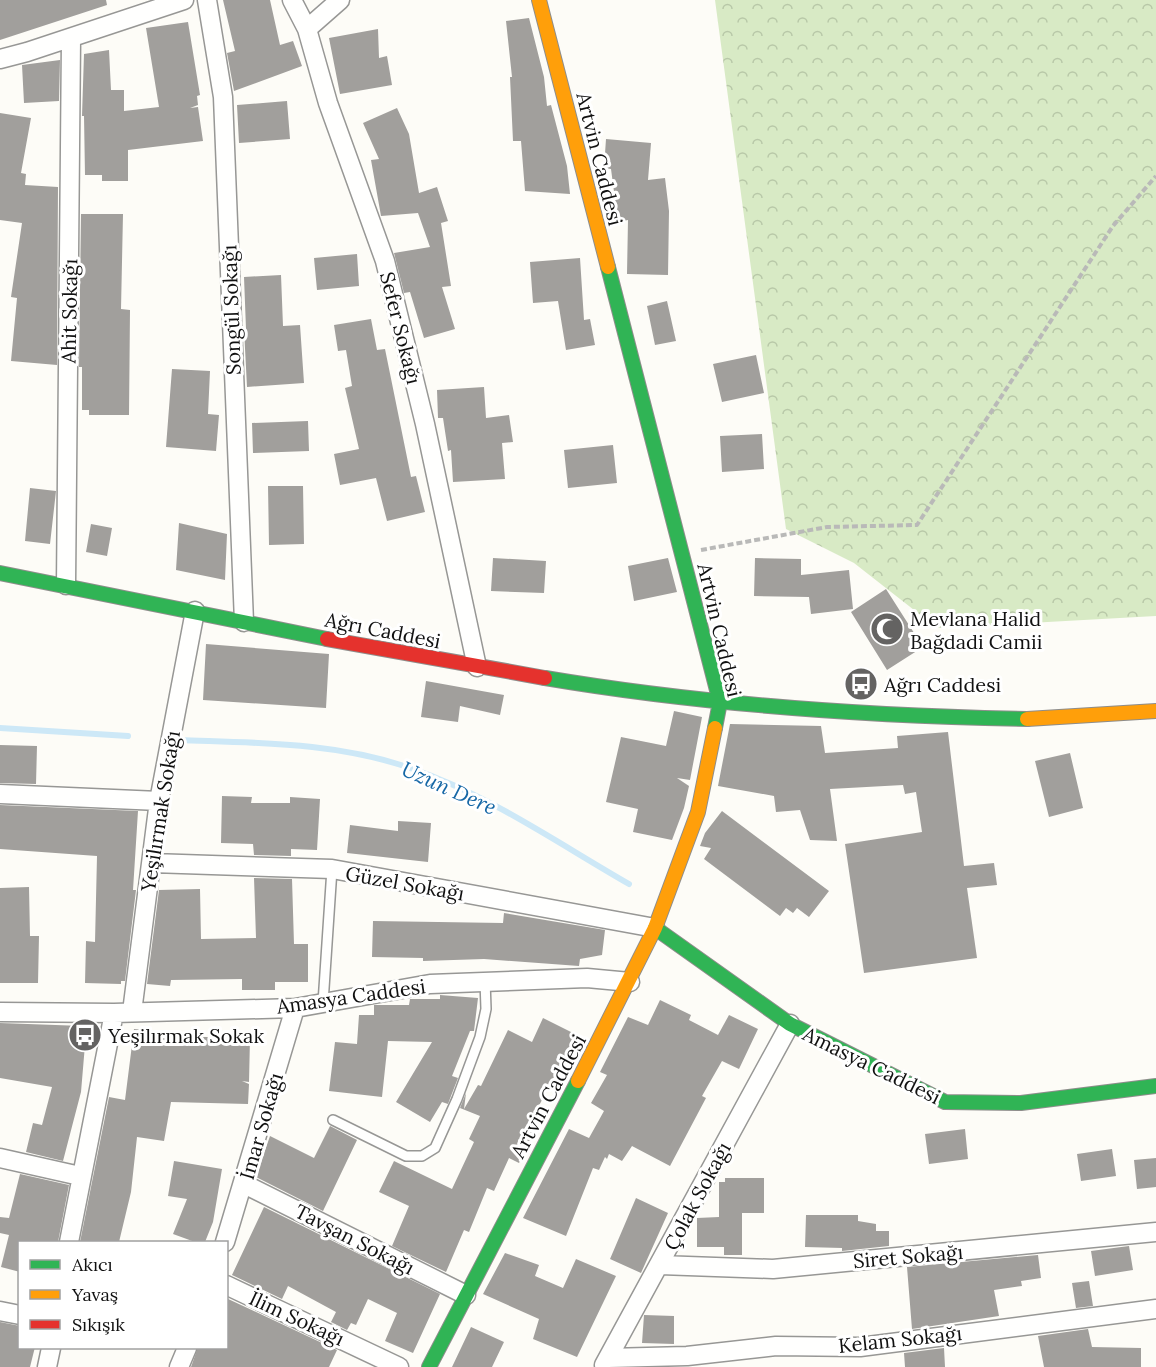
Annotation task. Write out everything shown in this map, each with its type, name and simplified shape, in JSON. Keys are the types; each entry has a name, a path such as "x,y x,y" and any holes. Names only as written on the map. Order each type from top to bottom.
{"street":[{"path":"0,58 71,38 184,0"},
{"name":"Songül Sokağı","path":"207,0 223,97 244,622"},
{"name":"Sefer Sokağı","path":"292,0 307,29 328,103 385,261 425,424 477,667"},
{"path":"307,29 340,0"},
{"name":"Artvin Caddesi","path":"429,1367 630,982 655,928 698,813 720,702 538,0"},
{"name":"Ahit Sokağı","path":"66,585 71,38"},
{"name":"Ağrı Caddesi","path":"0,573 477,667 640,694 883,716 1049,720 1156,711"},
{"name":"Yeşilırmak Sokağı","path":"132,1012 159,801 195,611"},
{"path":"0,795 159,801"},
{"name":"Güzel Sokağı","path":"152,863 332,869 655,928"},
{"name":"Amasya Caddesi","path":"655,928 790,1024 945,1102 1021,1104 1156,1086"},
{"name":"Amasya Caddesi","path":"0,1012 114,1013 295,1008 430,984 485,980 587,978 630,982"},
{"name":"İmar Sokağı","path":"225,1241 295,1008"},
{"path":"69,1241 80,1176 114,1013"},
{"name":"Çolak Sokağı","path":"605,1363 790,1024"},
{"path":"0,1158 80,1176"},
{"name":"Tavşan Sokağı","path":"244,1184 466,1295"},
{"name":"Siret Sokağı","path":"660,1265 773,1269 1156,1232"},
{"name":"İlim Sokağı","path":"228,1286 399,1367"},
{"name":"Kelam Sokağı","path":"605,1363 776,1346 860,1347 1156,1308"},
{"path":"0,1311 18,1315"},
{"path":"47,1367 51,1349"},
{"path":"179,1367 186,1349"}],"lane":[{"path":"323,1003 332,869"},
{"path":"333,1120 406,1156 422,1156 435,1148 457,1099 480,1037 486,1009 485,980"}],"path":[{"path":"683,554 827,527 917,525 1113,226 1156,176"}],"green space":[{"path":"715,0 1156,0 1156,616 937,628 854,563 786,529"}],"building":[{"path":"0,0 106,0 107,5 0,40"},
{"path":"223,0 270,0 280,45 293,41 302,66 234,91 227,53 235,51"},
{"path":"529,18 544,77 547,106 551,105 567,166 570,194 525,191 521,141 513,141 510,77 512,77 506,21"},
{"path":"188,22 200,95 197,96 198,105 190,108 198,107 203,141 128,150 128,181 102,181 102,175 85,175 84,116 82,116 84,54 109,50 111,90 124,90 124,111 159,107 146,28"},
{"path":"378,29 379,58 387,56 392,85 340,94 329,38"},
{"path":"60,60 59,101 24,103 22,65"},
{"path":"287,101 290,139 239,143 237,105"},
{"path":"397,108 409,134 419,193 437,187 448,221 441,223 451,286 442,287 455,329 424,338 410,292 404,293 394,253 430,247 418,213 381,216 371,160 379,159 363,123"},
{"path":"0,113 31,118 21,173 26,174 25,185 58,187 57,365 11,361 17,298 11,297 22,223 0,220"},
{"path":"606,139 651,143 648,180 665,178 669,211 668,275 627,274 628,220 618,222 611,169 604,168"},
{"path":"81,214 123,214 121,309 130,310 129,415 89,415 89,410 82,410 82,367 79,367"},
{"path":"357,254 359,286 317,290 314,258"},
{"path":"580,258 584,320 590,319 595,345 566,350 558,301 533,303 530,262"},
{"path":"281,275 283,326 300,325 304,383 247,387 244,277"},
{"path":"667,301 676,341 655,345 647,306"},
{"path":"371,319 377,350 385,349 411,477 416,476 425,512 387,521 376,478 340,485 334,454 359,449 345,388 352,386 346,350 338,351 334,325"},
{"path":"756,355 764,393 722,402 713,364"},
{"path":"172,369 210,371 208,414 219,415 216,451 166,447"},
{"path":"484,387 486,418 509,415 513,442 502,443 505,479 453,482 451,450 448,451 443,418 438,418 437,390"},
{"path":"308,421 309,451 253,453 252,423"},
{"path":"762,434 764,469 722,472 720,436"},
{"path":"613,445 617,483 568,488 564,450"},
{"path":"268,486 303,486 304,544 269,545"},
{"path":"30,488 56,491 50,544 25,541"},
{"path":"179,523 227,534 225,580 176,570"},
{"path":"91,524 112,528 107,556 86,552"},
{"path":"493,558 546,561 544,593 491,591"},
{"path":"668,558 677,592 634,601 628,566"},
{"path":"755,558 801,559 801,575 849,570 853,609 811,614 809,597 754,596"},
{"name":"Mevlana Halid Bağdadi Camii","path":"886,589 923,647 887,670 851,612"},
{"path":"206,644 329,654 326,708 203,700"},
{"path":"426,681 504,695 500,715 460,706 458,722 421,717"},
{"path":"674,711 702,717 690,780 677,778 689,786 684,808 672,840 633,832 638,809 606,802 621,737 666,746"},
{"path":"730,724 821,726 825,753 898,748 897,736 948,732 964,866 994,863 997,885 967,888 977,958 864,973 845,844 922,832 916,792 905,794 903,785 830,789 837,841 810,840 800,810 776,812 774,796 718,786"},
{"path":"0,745 37,746 36,784 0,783"},
{"path":"1070,753 1083,808 1049,817 1035,761"},
{"path":"222,796 252,797 251,803 290,803 290,797 320,799 317,850 291,849 291,856 254,855 253,844 221,843"},
{"path":"0,805 138,811 133,890 136,890 125,981 121,981 121,984 85,983 86,941 95,942 97,856 0,849"},
{"path":"722,811 829,891 809,917 797,908 793,913 786,908 780,916 704,859 711,848 700,846 705,833"},
{"path":"398,821 431,823 428,862 347,853 350,825 398,831"},
{"path":"254,878 292,879 294,944 308,944 308,982 275,982 275,990 242,990 242,979 171,980 170,986 147,984 159,890 200,889 201,939 256,938"},
{"path":"29,887 30,936 39,936 38,983 0,983 0,888"},
{"path":"504,913 605,930 602,955 580,959 579,966 484,959 423,961 423,958 372,957 373,921 503,923"},
{"path":"440,995 478,998 474,1031 470,1031 452,1076 458,1078 448,1104 442,1102 430,1122 396,1102 432,1042 388,1041 382,1097 329,1091 335,1042 357,1044 359,1015 374,1015 374,1005 409,1005 410,999 440,999"},
{"path":"660,1000 691,1015 689,1020 718,1035 729,1015 758,1029 739,1069 722,1061 702,1096 706,1098 670,1166 632,1146 622,1161 609,1154 607,1159 605,1157 599,1170 593,1168 566,1236 523,1218 569,1129 589,1138 604,1111 591,1103 607,1075 600,1072 628,1017 648,1025"},
{"path":"543,1018 577,1035 535,1113 544,1117 519,1163 509,1158 494,1191 487,1188 469,1232 464,1230 446,1272 392,1246 409,1206 379,1192 394,1161 452,1189 474,1142 469,1139 480,1116 460,1108 466,1093 464,1109 478,1085 481,1086 508,1030 532,1042"},
{"path":"0,1023 83,1026 86,1033 81,1092 63,1161 26,1152 33,1123 42,1125 52,1087 0,1078"},
{"path":"134,1029 163,1032 163,1036 250,1038 249,1082 242,1081 249,1084 248,1104 171,1102 164,1141 137,1137 131,1192 119,1241 80,1241 109,1097 125,1100"},
{"path":"330,1126 357,1140 323,1211 256,1177 270,1136 314,1158"},
{"path":"965,1129 968,1159 929,1164 925,1134"},
{"path":"1112,1149 1116,1176 1081,1181 1077,1154"},
{"path":"1156,1158 1156,1187 1137,1189 1134,1160"},
{"path":"174,1161 222,1169 213,1222 205,1241 192,1241 173,1234 187,1199 168,1196"},
{"path":"20,1174 69,1185 58,1241 18,1241 18,1271 1,1267 9,1235 0,1233 0,1217 9,1218"},
{"path":"725,1178 764,1178 764,1213 742,1213 742,1255 724,1255 724,1247 697,1247 697,1218 719,1217 719,1182 725,1182"},
{"path":"636,1198 668,1213 641,1273 610,1259"},
{"path":"264,1207 440,1294 413,1353 385,1341 397,1313 368,1299 356,1325 351,1323 347,1330 331,1322 336,1312 288,1286 282,1299 232,1275"},
{"path":"806,1215 858,1215 858,1221 876,1224 876,1231 889,1231 889,1246 842,1251 842,1248 805,1247"},
{"path":"1129,1246 1133,1270 1095,1276 1091,1251"},
{"path":"505,1253 539,1265 535,1276 563,1288 576,1259 616,1276 577,1357 533,1339 539,1319 483,1294"},
{"path":"1038,1255 1041,1278 1021,1281 1022,1286 994,1290 999,1316 912,1329 907,1267"},
{"path":"1089,1281 1093,1306 1076,1308 1072,1283"},
{"path":"228,1299 337,1350 329,1367 191,1367 197,1349 228,1349"},
{"path":"644,1315 674,1316 674,1344 642,1343"},
{"path":"0,1322 18,1326 18,1349 34,1349 30,1367 0,1367"},
{"path":"471,1327 504,1342 492,1367 452,1367"},
{"path":"1088,1329 1092,1347 1141,1348 1141,1367 1044,1367 1038,1336"},
{"path":"944,1348 945,1367 905,1367 904,1353"}],"waterway":[{"name":"Uzun Dere","path":"0,728 128,736"},
{"name":"Uzun Dere","path":"179,740 298,745 356,753 385,760 469,792 629,884"}],"traffic: fast":[{"path":"608,267 720,702 715,728"},
{"path":"0,573 327,639"},
{"path":"545,678 665,695 786,708 1027,719"},
{"path":"655,928 790,1024 945,1102 1021,1103 1156,1086"},
{"path":"429,1367 578,1081"}],"traffic: slow":[{"path":"539,0 608,267"},
{"path":"1027,719 1156,711"},
{"path":"578,1081 655,928 698,812 715,728"}],"traffic: jam":[{"path":"327,639 545,678"}],"place":[{"name":"Mevlana Halid Bağdadi Camii","path":"887,629"},
{"name":"Ağrı Caddesi","path":"861,684"},
{"name":"Yeşilırmak Sokak","path":"85,1035"}]}
